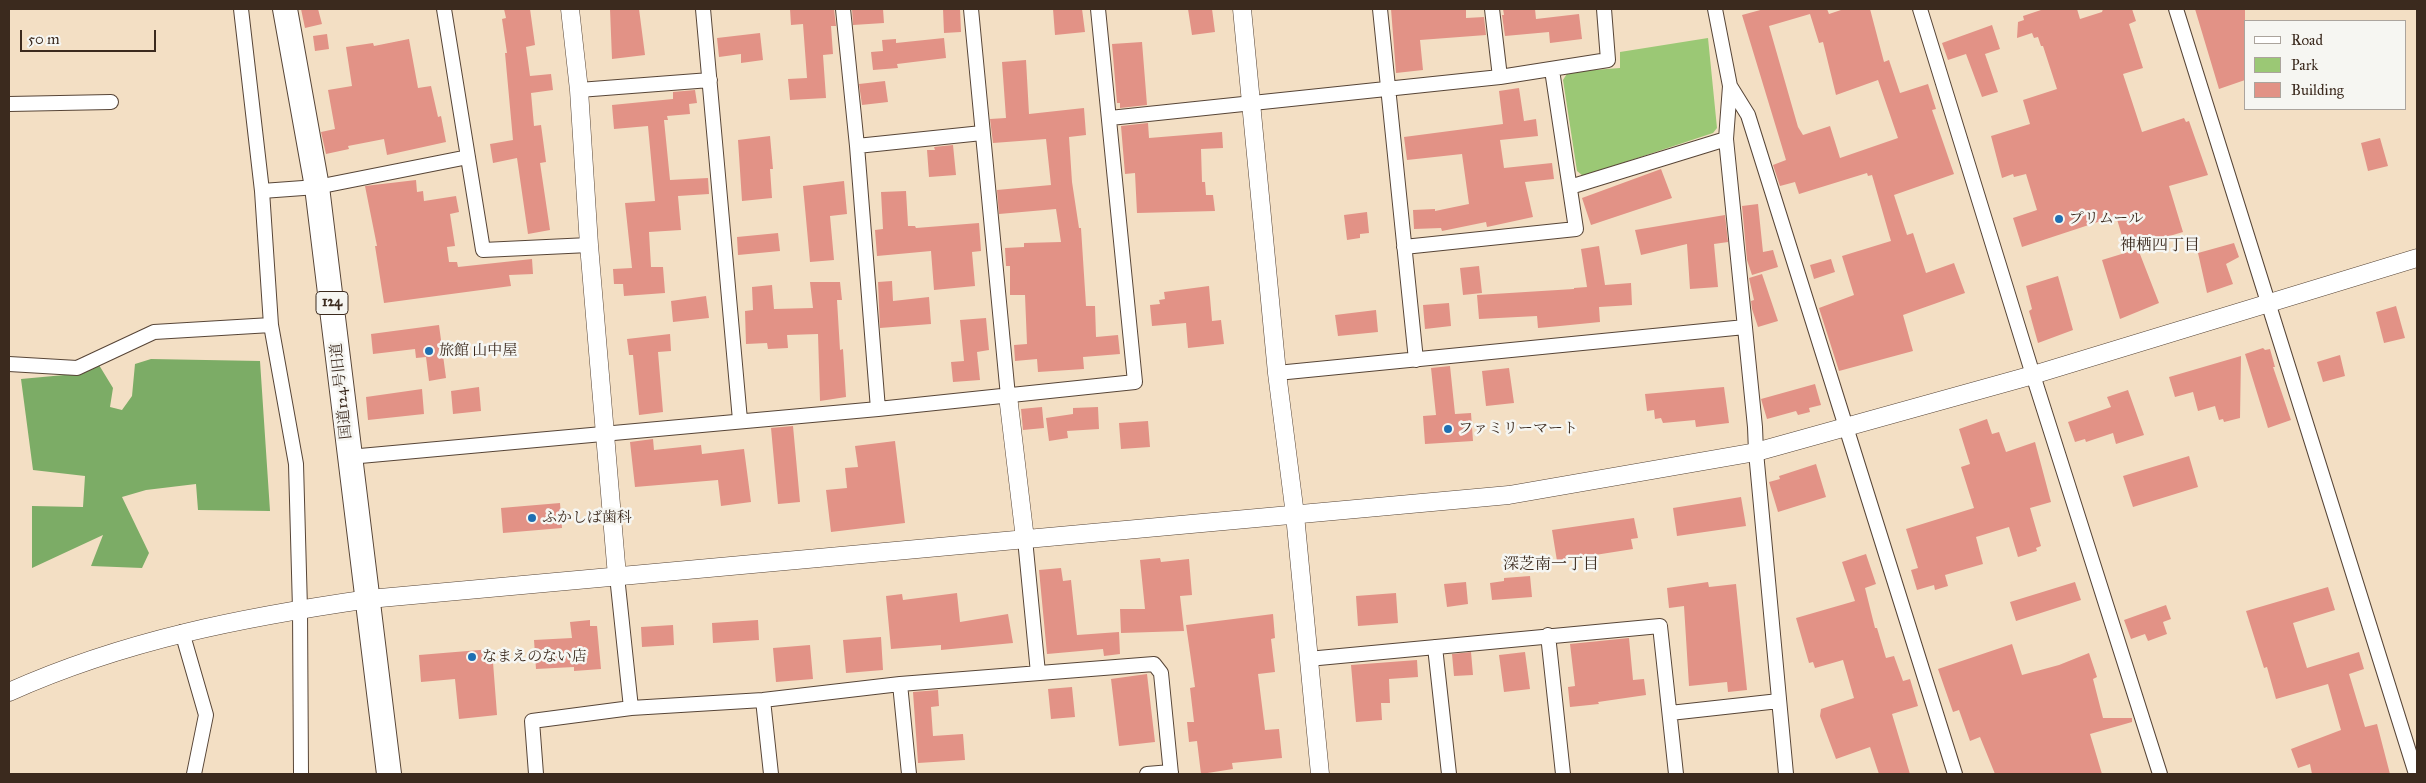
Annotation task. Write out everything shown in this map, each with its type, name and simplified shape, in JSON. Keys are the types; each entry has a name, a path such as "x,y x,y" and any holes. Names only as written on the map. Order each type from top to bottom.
{"highway":[{"name":"国道124号旧道","path":"285,9 317,187 389,774"}],"street":[{"path":"241,9 262,191 270,325 296,464 300,610 301,774"},
{"path":"444,9 483,250 589,244"},
{"path":"570,9 579,90 589,244 617,576 631,708"},
{"path":"703,9 740,420"},
{"path":"843,9 857,146 878,409"},
{"path":"971,9 1008,396 1025,539 1038,673"},
{"path":"349,457 740,420 878,409 1135,382 1098,9"},
{"path":"1242,9 1277,373 1295,514 1320,774"},
{"path":"1380,9 1416,360"},
{"path":"1492,9 1500,76"},
{"path":"1110,118 1552,70 1608,60 1604,9"},
{"path":"1715,9 1730,86 1726,139 1755,427 1786,774"},
{"path":"1920,9 2160,774"},
{"path":"2176,9 2270,303 2416,774"},
{"path":"1404,247 1576,229 1552,70"},
{"path":"579,90 710,80"},
{"path":"1730,86 1748,115 1955,774"},
{"path":"9,104 111,102"},
{"path":"857,146 982,133"},
{"path":"1570,187 1726,139"},
{"path":"262,191 317,187 468,157"},
{"path":"9,692 56,671 182,632 369,599 1509,495 1756,452 2033,374 2417,258"},
{"path":"9,364 77,368 154,332 270,325"},
{"path":"1277,373 1745,327"},
{"path":"1308,659 1660,626 1676,774"},
{"path":"182,632 206,715 194,774"},
{"path":"1548,635 1563,774"},
{"path":"1435,647 1448,774"},
{"path":"536,774 532,721 631,708 763,700 900,684 1154,664 1161,673 1171,773 1147,774"},
{"path":"900,684 910,774"},
{"path":"763,700 771,774"},
{"path":"1670,713 1779,701"}],"green space":[{"path":"1708,38 1717,128 1713,133 1583,176 1577,171 1563,80 1568,72 1620,68 1620,52"},
{"path":"151,359 260,361 270,511 198,510 196,484 146,490 122,497 149,553 142,568 91,566 103,535 32,568 32,506 83,507 85,476 33,470 21,379 75,374 99,365 113,388 110,407 122,410 132,396 135,364"}],"building":[{"path":"301,9 318,9 322,24 305,28"},
{"path":"504,9 530,9 535,45 526,47 530,76 551,74 553,90 531,93 534,126 541,125 546,162 540,163 550,230 528,234 517,158 493,163 490,144 513,140 505,53 507,53 502,19 506,18"},
{"path":"610,9 639,9 645,55 612,59"},
{"path":"790,9 834,9 836,26 831,26 833,54 823,55 826,98 790,100 788,79 807,78 803,24 791,25"},
{"path":"852,9 883,9 884,23 853,25"},
{"path":"943,9 960,9 961,32 944,33"},
{"path":"1053,9 1082,9 1085,32 1055,35"},
{"path":"1188,9 1212,9 1215,32 1192,35"},
{"path":"1391,9 1466,9 1466,18 1484,17 1486,35 1420,40 1423,70 1396,73"},
{"path":"1503,9 1535,9 1536,19 1579,14 1582,39 1550,43 1549,32 1505,36"},
{"path":"1764,9 1827,9 1829,14 1844,9 1870,9 1884,62 1889,60 1900,93 1928,84 1936,109 1932,110 1954,174 1894,195 1907,235 1913,233 1926,273 1954,263 1965,293 1903,315 1913,351 1839,371 1819,308 1854,295 1842,256 1891,241 1872,175 1868,176 1867,173 1799,194 1795,182 1780,186 1773,165 1786,160 1742,15","holes":["1810,14 1819,43 1823,42 1836,95 1878,80 1898,138 1840,158 1830,126 1803,135 1798,127 1769,26"]},
{"path":"2044,9 2077,9 2080,19 2102,12 2103,9 2132,9 2136,21 2129,24 2143,68 2123,74 2142,132 2184,118 2186,122 2189,121 2208,175 2169,186 2183,232 2126,249 2116,216 2022,247 2013,218 2037,210 2026,174 2014,177 2013,174 2002,178 1991,136 2030,124 2023,100 2057,89 2043,46 2041,46 2038,37 2034,38 2032,33 2017,38 2018,22 2024,20 2023,16"},
{"path":"2195,9 2245,9 2244,80 2219,89"},
{"path":"1992,25 2000,49 1985,54 1998,92 1982,97 1966,54 1948,60 1942,43"},
{"path":"760,33 763,60 741,63 741,54 719,57 717,38"},
{"path":"327,34 329,49 315,51 313,36"},
{"path":"944,38 946,58 897,64 898,68 873,70 871,52 883,51 882,40 896,39 896,43"},
{"path":"409,39 418,88 431,86 438,117 441,116 446,142 387,155 384,139 348,146 349,149 326,154 321,132 335,129 328,90 352,86 346,47 373,43 374,46"},
{"path":"1142,42 1147,105 1120,108 1120,103 1117,103 1112,44"},
{"path":"1026,60 1029,114 1084,108 1086,135 1069,137 1072,182 1079,228 1081,228 1086,306 1095,306 1096,337 1118,335 1120,354 1083,357 1084,369 1038,372 1037,359 1015,361 1014,345 1027,344 1025,295 1010,295 1010,266 1006,266 1005,248 1024,247 1024,243 1061,242 1056,209 999,214 997,190 1051,185 1046,139 993,143 990,119 1006,118 1002,62"},
{"path":"885,81 888,102 862,105 859,84"},
{"path":"1519,88 1524,121 1536,119 1538,136 1500,140 1504,168 1552,163 1554,179 1525,182 1533,217 1487,227 1486,222 1442,231 1441,228 1414,229 1413,210 1435,209 1435,211 1469,204 1462,154 1407,160 1404,137 1503,124 1499,91"},
{"path":"695,90 697,103 689,104 690,114 667,116 668,120 664,120 670,180 708,178 709,194 678,196 681,230 649,232 651,267 663,267 665,293 624,296 623,284 614,284 613,269 632,268 625,203 655,201 648,126 614,129 612,105 673,99 673,92"},
{"path":"1148,123 1149,138 1222,132 1223,148 1201,149 1202,182 1205,182 1206,195 1213,195 1215,211 1137,213 1135,173 1125,174 1121,126"},
{"path":"770,136 773,169 770,169 772,198 742,201 738,140"},
{"path":"2380,138 2388,166 2368,171 2361,143"},
{"path":"953,145 956,175 929,177 927,150 935,150 934,147"},
{"path":"1661,169 1672,198 1591,225 1582,198"},
{"path":"416,180 417,192 423,191 424,201 456,196 459,212 450,214 455,246 447,247 449,262 457,262 458,267 532,259 533,274 509,275 511,286 384,303 375,246 377,246 365,186"},
{"path":"844,181 847,214 830,216 834,260 810,262 803,186"},
{"path":"906,191 908,226 915,226 916,228 979,223 981,251 972,252 975,286 934,290 931,251 877,256 875,230 883,229 881,192"},
{"path":"1758,204 1763,252 1773,250 1778,267 1752,275 1747,260 1742,206"},
{"path":"1367,212 1369,233 1360,234 1360,238 1347,240 1344,215"},
{"path":"1725,215 1728,242 1714,244 1718,287 1690,289 1687,244 1641,255 1635,230"},
{"path":"778,233 780,251 738,255 737,237"},
{"path":"2234,243 2239,257 2226,264 2233,284 2207,293 2198,253"},
{"path":"1599,246 1605,285 1631,283 1632,305 1599,307 1600,322 1560,326 1538,328 1537,316 1479,319 1477,295 1587,287 1581,249"},
{"path":"2138,249 2159,303 2120,319 2102,260"},
{"path":"1831,259 1835,272 1814,279 1810,265"},
{"path":"1479,266 1482,293 1463,295 1460,268"},
{"path":"1762,274 1778,321 1758,327 1752,309 1751,301 1754,300 1749,278"},
{"path":"2058,276 2073,330 2038,343 2029,311 2032,309 2026,286"},
{"path":"892,281 893,301 929,297 931,324 880,328 878,282"},
{"path":"810,282 840,282 842,300 837,300 840,350 843,349 846,397 820,401 818,334 787,335 788,348 768,349 767,343 746,344 745,311 753,310 752,287 772,285 774,309 813,308"},
{"path":"1209,286 1212,321 1221,320 1224,344 1188,348 1186,323 1152,326 1150,305 1160,304 1159,300 1165,299 1164,292"},
{"path":"706,296 709,318 673,322 671,301"},
{"path":"1449,303 1451,326 1425,329 1423,305"},
{"path":"2396,306 2405,338 2384,343 2376,312"},
{"path":"1376,310 1378,332 1338,336 1335,315"},
{"path":"986,318 989,350 977,352 980,380 953,382 951,362 964,361 960,320"},
{"name":"旅館 山中屋","path":"439,325 446,378 429,381 426,357 416,358 415,349 373,354 371,334"},
{"path":"670,334 671,351 658,352 663,412 639,415 633,355 629,355 627,339"},
{"path":"2263,348 2265,350 2270,349 2275,367 2273,367 2291,420 2268,428 2245,354"},
{"path":"2340,355 2345,376 2323,382 2317,362"},
{"path":"2241,356 2240,418 2224,422 2223,419 2219,420 2215,406 2198,411 2193,392 2175,397 2169,377"},
{"path":"1450,366 1455,414 1471,413 1473,441 1425,444 1423,416 1436,415 1431,368"},
{"path":"1509,368 1514,403 1486,406 1482,371"},
{"path":"1815,384 1821,405 1809,408 1810,412 1798,415 1796,411 1767,419 1761,399"},
{"path":"479,387 481,411 453,414 451,391"},
{"path":"1724,387 1729,423 1696,427 1695,420 1663,423 1661,418 1655,419 1654,410 1647,411 1645,394"},
{"path":"422,389 424,414 368,420 366,397"},
{"path":"2128,390 2144,435 2116,444 2113,433 2086,442 2085,439 2075,442 2068,422 2111,407 2107,397"},
{"path":"1042,407 1044,428 1023,430 1021,409"},
{"path":"1098,407 1099,429 1067,431 1068,438 1049,441 1046,418 1073,414 1073,408"},
{"path":"1987,419 1992,434 1999,432 2006,452 2035,442 2051,502 2030,508 2041,546 2036,548 2037,551 2018,557 2009,527 1976,537 1983,564 1945,575 1948,586 1935,590 1934,585 1917,590 1911,570 1918,568 1906,529 1974,508 1961,467 1970,464 1959,429"},
{"path":"1148,421 1150,447 1121,449 1119,423"},
{"path":"793,426 800,502 778,504 771,428"},
{"path":"653,439 654,450 701,445 702,454 744,449 751,502 721,506 718,480 635,487 630,442"},
{"path":"895,441 905,523 831,532 826,490 847,488 845,468 858,467 855,446"},
{"path":"2189,456 2198,487 2133,507 2123,476"},
{"path":"1816,464 1826,497 1778,512 1769,482 1780,479 1779,476"},
{"path":"1741,497 1746,526 1677,536 1673,508"},
{"name":"ふかしば歯科","path":"560,503 562,528 503,533 501,508"},
{"path":"1634,518 1638,538 1631,539 1633,549 1557,561 1552,530"},
{"path":"1866,554 1876,584 1865,588 1875,628 1877,628 1886,658 1894,656 1903,681 1910,679 1918,706 1892,714 1910,774 1879,774 1870,747 1836,759 1820,716 1821,709 1854,698 1843,660 1815,668 1813,662 1809,663 1796,618 1855,601 1842,562"},
{"path":"1160,558 1161,562 1189,559 1192,595 1180,596 1184,631 1121,633 1120,609 1145,609 1140,560"},
{"path":"1061,568 1063,581 1071,580 1077,635 1119,632 1120,654 1104,656 1103,649 1047,654 1039,570"},
{"path":"1530,576 1532,597 1492,600 1490,583 1504,581 1504,578"},
{"path":"1466,582 1468,604 1447,607 1444,584"},
{"path":"1708,582 1709,587 1736,584 1747,690 1728,692 1727,682 1689,686 1684,606 1669,608 1667,588"},
{"path":"2075,582 2081,600 2016,621 2010,602"},
{"path":"2328,587 2335,610 2293,623 2307,668 2359,652 2364,669 2349,674 2365,727 2377,724 2390,774 2312,774 2310,764 2298,768 2291,749 2341,730 2328,684 2276,699 2267,667 2264,668 2246,611"},
{"path":"957,593 960,622 1008,614 1013,643 941,650 941,645 891,649 886,596 902,594 903,600"},
{"path":"1396,593 1398,623 1358,626 1356,596"},
{"path":"2166,605 2171,619 2163,622 2167,634 2148,641 2145,634 2131,639 2124,620"},
{"path":"1273,614 1275,638 1271,639 1275,672 1258,674 1265,730 1279,729 1282,758 1232,763 1233,769 1201,774 1197,741 1189,742 1187,722 1194,722 1190,688 1195,687 1186,625"},
{"path":"590,620 590,626 597,626 601,669 574,671 574,667 536,669 534,640 572,638 570,622"},
{"path":"758,620 759,640 713,643 712,623"},
{"path":"673,625 674,645 642,647 641,627"},
{"path":"881,637 883,670 846,673 843,640"},
{"path":"1629,638 1633,680 1644,679 1646,695 1598,702 1599,704 1570,707 1568,687 1575,686 1570,644"},
{"path":"2012,644 2022,675 2059,665 2089,653 2097,677 2093,679 2103,718 2132,718 2132,722 2090,734 2102,774 1995,774 1980,737 1970,741 1959,710 1953,712 1938,669"},
{"path":"810,645 813,679 776,682 773,648"},
{"path":"492,649 497,715 459,719 455,679 421,682 419,655"},
{"path":"1471,652 1473,675 1454,676 1452,654"},
{"path":"1525,652 1530,689 1504,692 1499,655"},
{"path":"1417,660 1418,677 1389,679 1390,703 1381,703 1382,720 1356,722 1351,665"},
{"path":"1147,674 1155,742 1119,746 1111,679"},
{"path":"1072,687 1075,717 1051,719 1048,689"},
{"path":"938,690 939,706 931,707 933,736 963,734 965,760 918,763 913,692"}],"place":[{"name":"プリムール","path":"2059,219"},
{"name":"旅館 山中屋","path":"429,351"},
{"name":"ファミリーマート","path":"1448,429"},
{"name":"ふかしば歯科","path":"532,518"},
{"name":"なまえのない店","path":"472,657"}],"district":[{"name":"神栖四丁目","path":"2160,246"},
{"name":"深芝南一丁目","path":"1551,565"}]}
